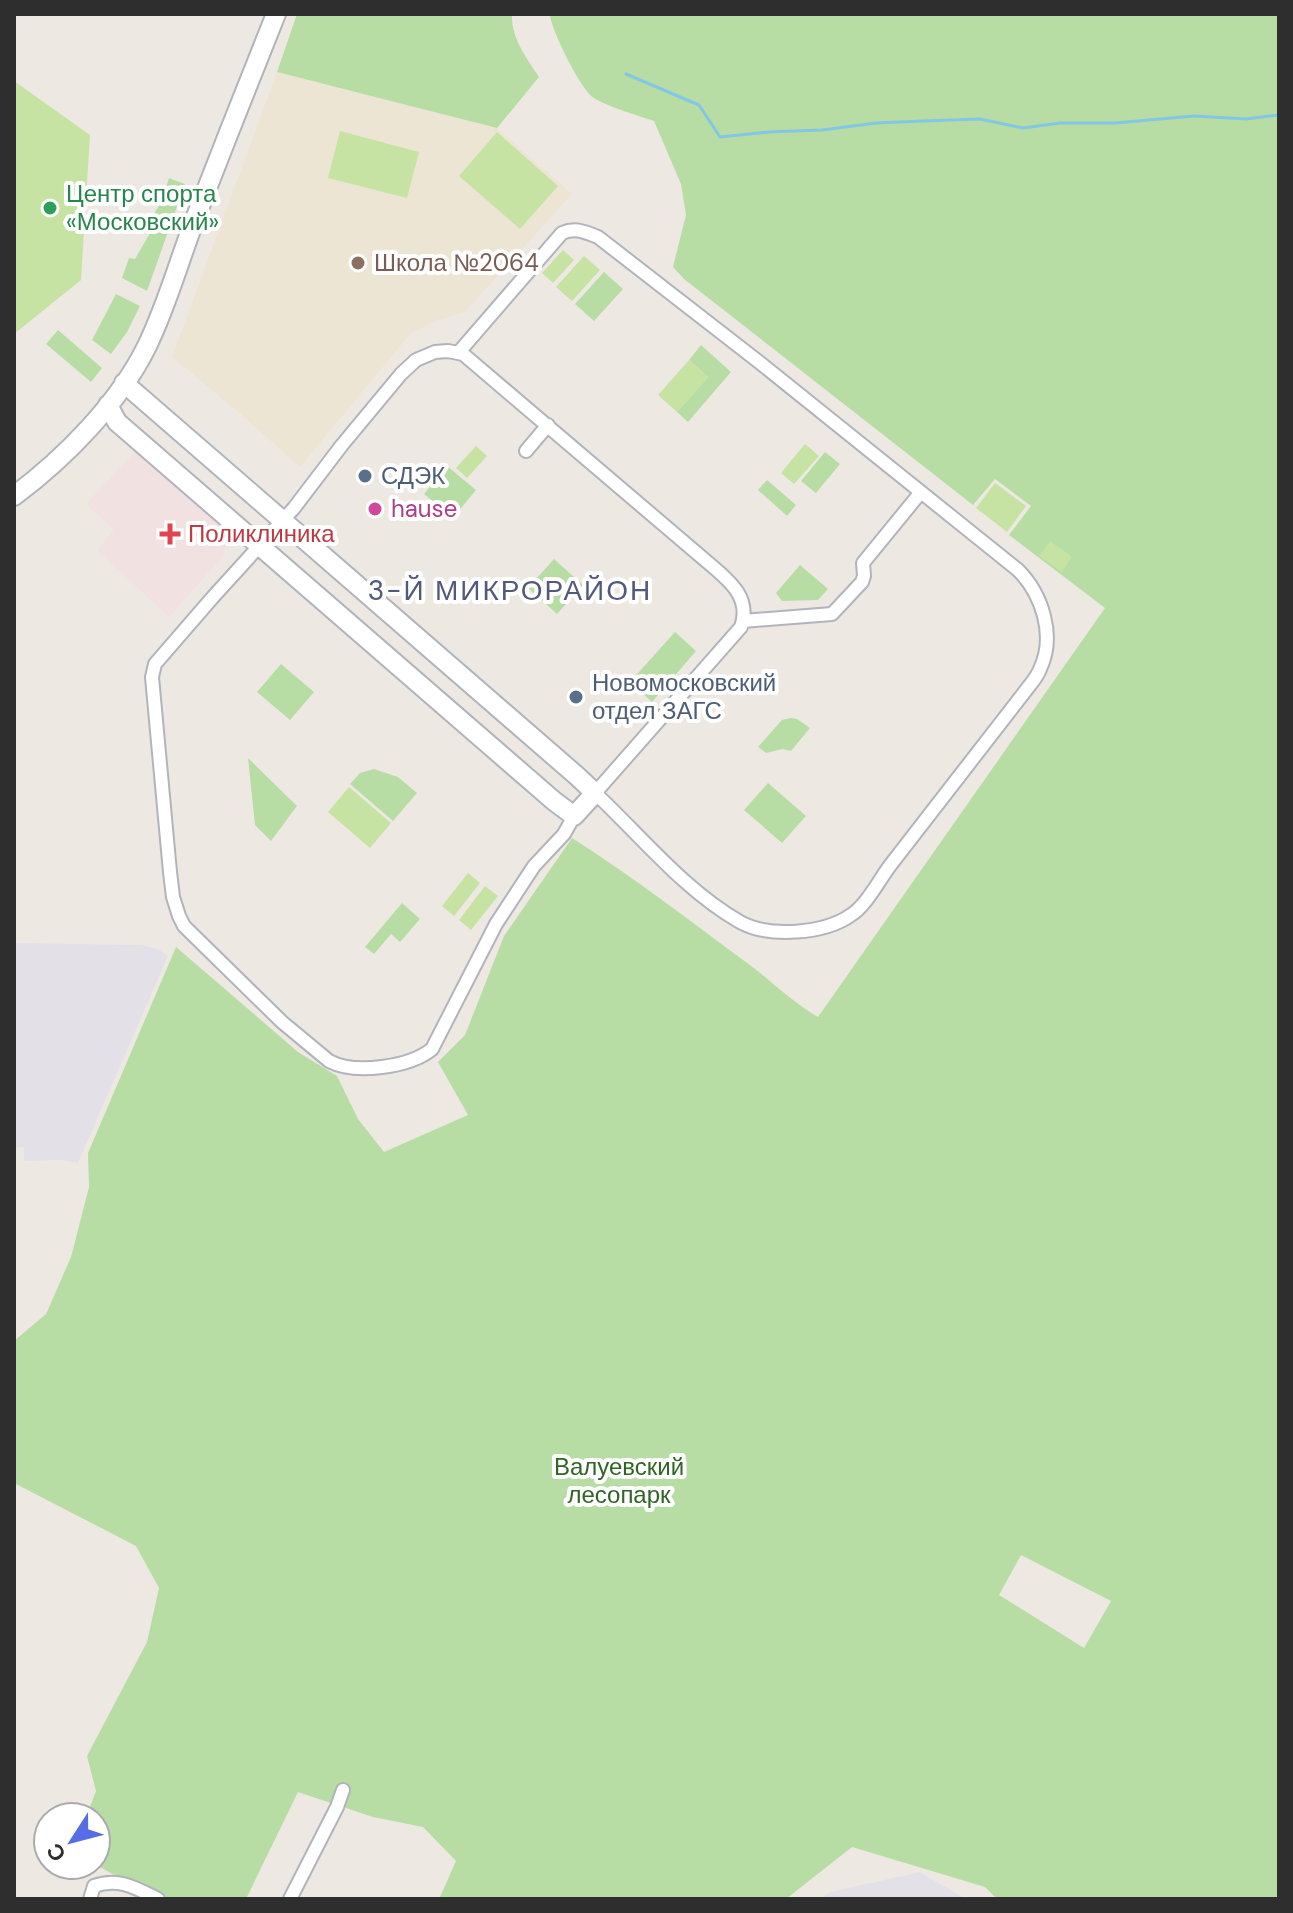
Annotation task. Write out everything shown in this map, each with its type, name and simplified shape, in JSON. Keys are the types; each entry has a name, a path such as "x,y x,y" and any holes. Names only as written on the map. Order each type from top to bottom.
{"street":[{"path":"14,496 64,454 108,405 145,350 276,14"},
{"path":"124,383 577,776 657,855 707,898 742,923 766,932 802,933 850,917 860,909 1042,667 1045,620 1036,593 1018,570 598,237 570,230 562,233 459,352"},
{"path":"435,352 459,352 548,425 737,588 742,601 743,621 534,866 496,924 432,1049 417,1059 367,1069 338,1066 312,1049 271,1012 184,926 170,881 152,677 155,664 294,508 342,445 416,360 435,352"},
{"path":"108,405 117,422 574,816"},
{"path":"526,451 548,425"},
{"path":"743,621 832,614 862,582 863,563 921,492"},
{"path":"290,1899 343,1790"},
{"path":"90,1899 94,1886 126,1883 158,1899"}],"shaded area":[{"name":"Школа №2064","path":"277,72 497,128 572,194 464,313 437,320 411,333 300,467 172,357"},
{"name":"Поликлиника","path":"135,452 229,533 223,556 169,617 97,550 114,530 86,504"},
{"path":"14,943 142,945 158,949 168,956 78,1163 24,1161 24,1147 14,1148"},
{"path":"920,1872 966,1899 820,1899 830,1892"}],"green space":[{"path":"297,14 512,14 517,39 539,77 497,128 277,72"},
{"name":"Валуевский лесопарк","path":"550,14 1279,14 1279,1899 997,1899 985,1887 852,1847 786,1899 442,1899 440,1897 456,1861 423,1827 373,1817 298,1792 246,1899 159,1899 112,1874 112,1801 92,1801 96,1791 87,1756 147,1642 159,1588 136,1546 14,1483 14,1341 46,1314 71,1257 89,1187 88,1153 176,947 298,1052 337,1076 358,1119 384,1152 468,1115 438,1062 465,1035 504,936 572,838 619,869 818,1017 1105,608 1009,535 1031,506 995,479 973,505 684,279 673,267 686,215 681,184 654,121 594,98 582,84 555,32","holes":["1021,1555 1111,1601 1084,1648 999,1595"]},
{"name":"Центр спорта «Московский»","path":"14,81 90,135 81,280 14,334"},
{"path":"340,131 419,152 407,198 328,178"},
{"path":"497,132 558,186 520,229 459,176"},
{"path":"169,178 185,184 147,291 122,278 129,258 135,259 150,233 145,229 161,202"},
{"path":"563,250 574,260 553,283 542,273"},
{"path":"584,256 600,270 572,301 556,287"},
{"path":"604,272 623,289 594,321 575,304"},
{"path":"116,294 140,306 111,354 92,340"},
{"path":"58,330 102,368 91,382 46,344"},
{"path":"701,345 731,372 688,422 677,412 708,377 689,360"},
{"path":"689,360 708,377 677,412 658,395"},
{"path":"805,444 819,456 794,484 781,473"},
{"path":"476,446 487,456 467,478 456,468"},
{"path":"825,452 840,464 816,493 801,481"},
{"path":"447,466 476,490 453,518 424,494"},
{"path":"767,480 796,505 787,516 758,490"},
{"path":"995,483 1026,506 1007,532 976,508"},
{"path":"1050,541 1072,557 1062,572 1039,556"},
{"path":"554,559 583,585 557,614 528,588"},
{"path":"800,565 828,589 818,600 782,601 776,593"},
{"path":"675,632 696,651 652,702 630,682"},
{"path":"281,664 314,692 290,720 257,692"},
{"path":"791,718 810,728 791,751 783,749 766,753 758,747 782,720"},
{"path":"248,758 297,806 271,841 255,825"},
{"path":"374,769 398,777 417,793 393,821 350,784 360,773"},
{"path":"768,783 806,816 782,843 744,810"},
{"path":"349,787 391,823 370,848 328,812"},
{"path":"468,873 480,883 454,916 442,906"},
{"path":"485,886 498,896 471,930 459,920"},
{"path":"402,903 420,919 400,942 391,934 374,954 365,947"}],"waterway":[{"path":"626,74 699,105 720,137 923,121 980,119 1023,128 1194,116 1246,119 1279,115"}],"place":[{"name":"Центр спорта «Московский»","path":"50,208"},
{"name":"Школа №2064","path":"358,263"},
{"name":"СДЭК","path":"365,476"},
{"name":"hause","path":"375,509"},
{"name":"Поликлиника","path":"170,534"},
{"name":"Новомосковский отдел ЗАГС","path":"576,697"}],"district":[{"name":"3-Й МИКРОРАЙОН","path":"510,590"}]}
